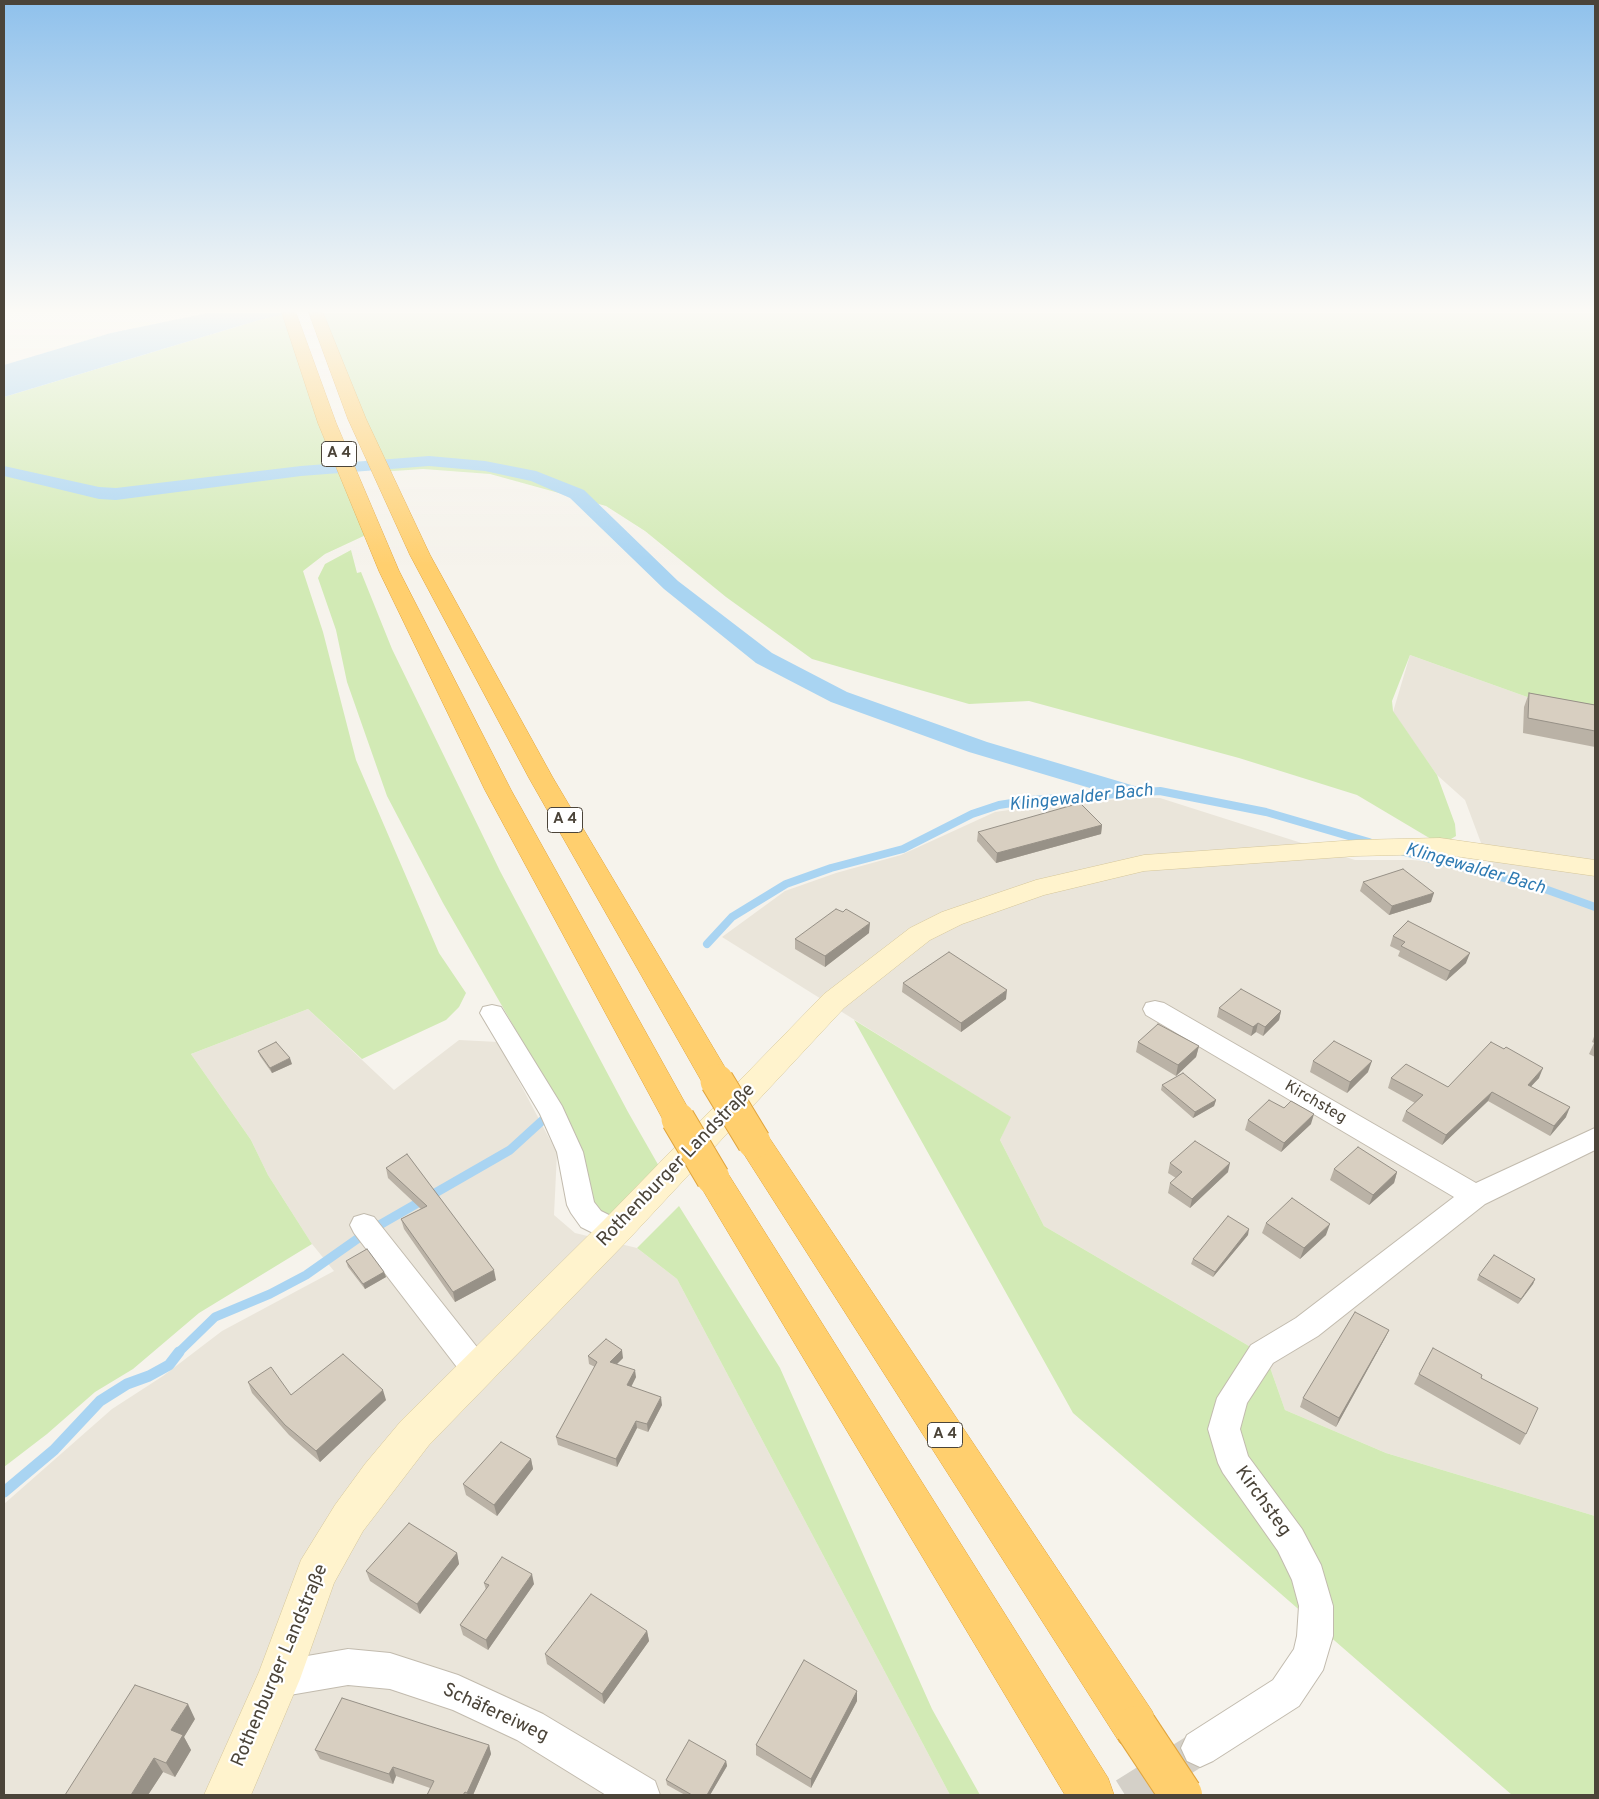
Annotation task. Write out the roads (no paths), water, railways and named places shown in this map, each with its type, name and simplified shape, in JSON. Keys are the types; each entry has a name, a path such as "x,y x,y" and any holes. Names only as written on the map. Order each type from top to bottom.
{"highway":[{"name":"A 4","path":"318,397 386,565 490,775 678,1119 1082,1780"},
{"name":"A 4","path":"348,397 420,555 541,778 717,1081 754,1142 1181,1795"}],"street":[{"name":"Rothenburger Landstraße","path":"227,1795 278,1679 316,1574 349,1518 415,1433 615,1232 834,1001 920,934 952,918 1036,888 1144,863 1356,848 1417,846 1474,849 1595,868"},
{"name":"Kirchsteg","path":"1154,1009 1475,1196"},
{"path":"492,1013 553,1113 570,1152 581,1206 591,1219 615,1232"},
{"name":"Kirchsteg","path":"1200,1748 1286,1693 1310,1657 1315,1636 1316,1606 1309,1576 1290,1540 1234,1463 1224,1429 1233,1398 1262,1354 1307,1327 1475,1196 1595,1138"},
{"path":"364,1225 477,1370"},
{"name":"Schäfereiweg","path":"278,1679 348,1667 390,1671 450,1690 530,1727 641,1795"}],"waterway":[{"path":"4,471 99,493 116,494 301,471 429,461 485,466 536,477 577,494 671,585 764,658 839,697 978,747 1129,792"},
{"name":"Klingewalder Bach","path":"707,944 732,917 786,884 831,868 903,849 972,814 999,805 1031,800 1160,791 1266,812 1369,842"},
{"name":"Klingewalder Bach","path":"1404,852 1542,888 1595,907"},
{"name":"Klingewalder Bach","path":"376,1227 510,1150 544,1119"},
{"name":"Klingewalder Bach","path":"179,1352 215,1317 270,1294 306,1275 360,1237"},
{"name":"Klingewalder Bach","path":"4,1492 54,1450 100,1401 127,1384 149,1376 169,1365 179,1352"}],"tunnel":[{"path":"1125,1795 1200,1748"}]}
